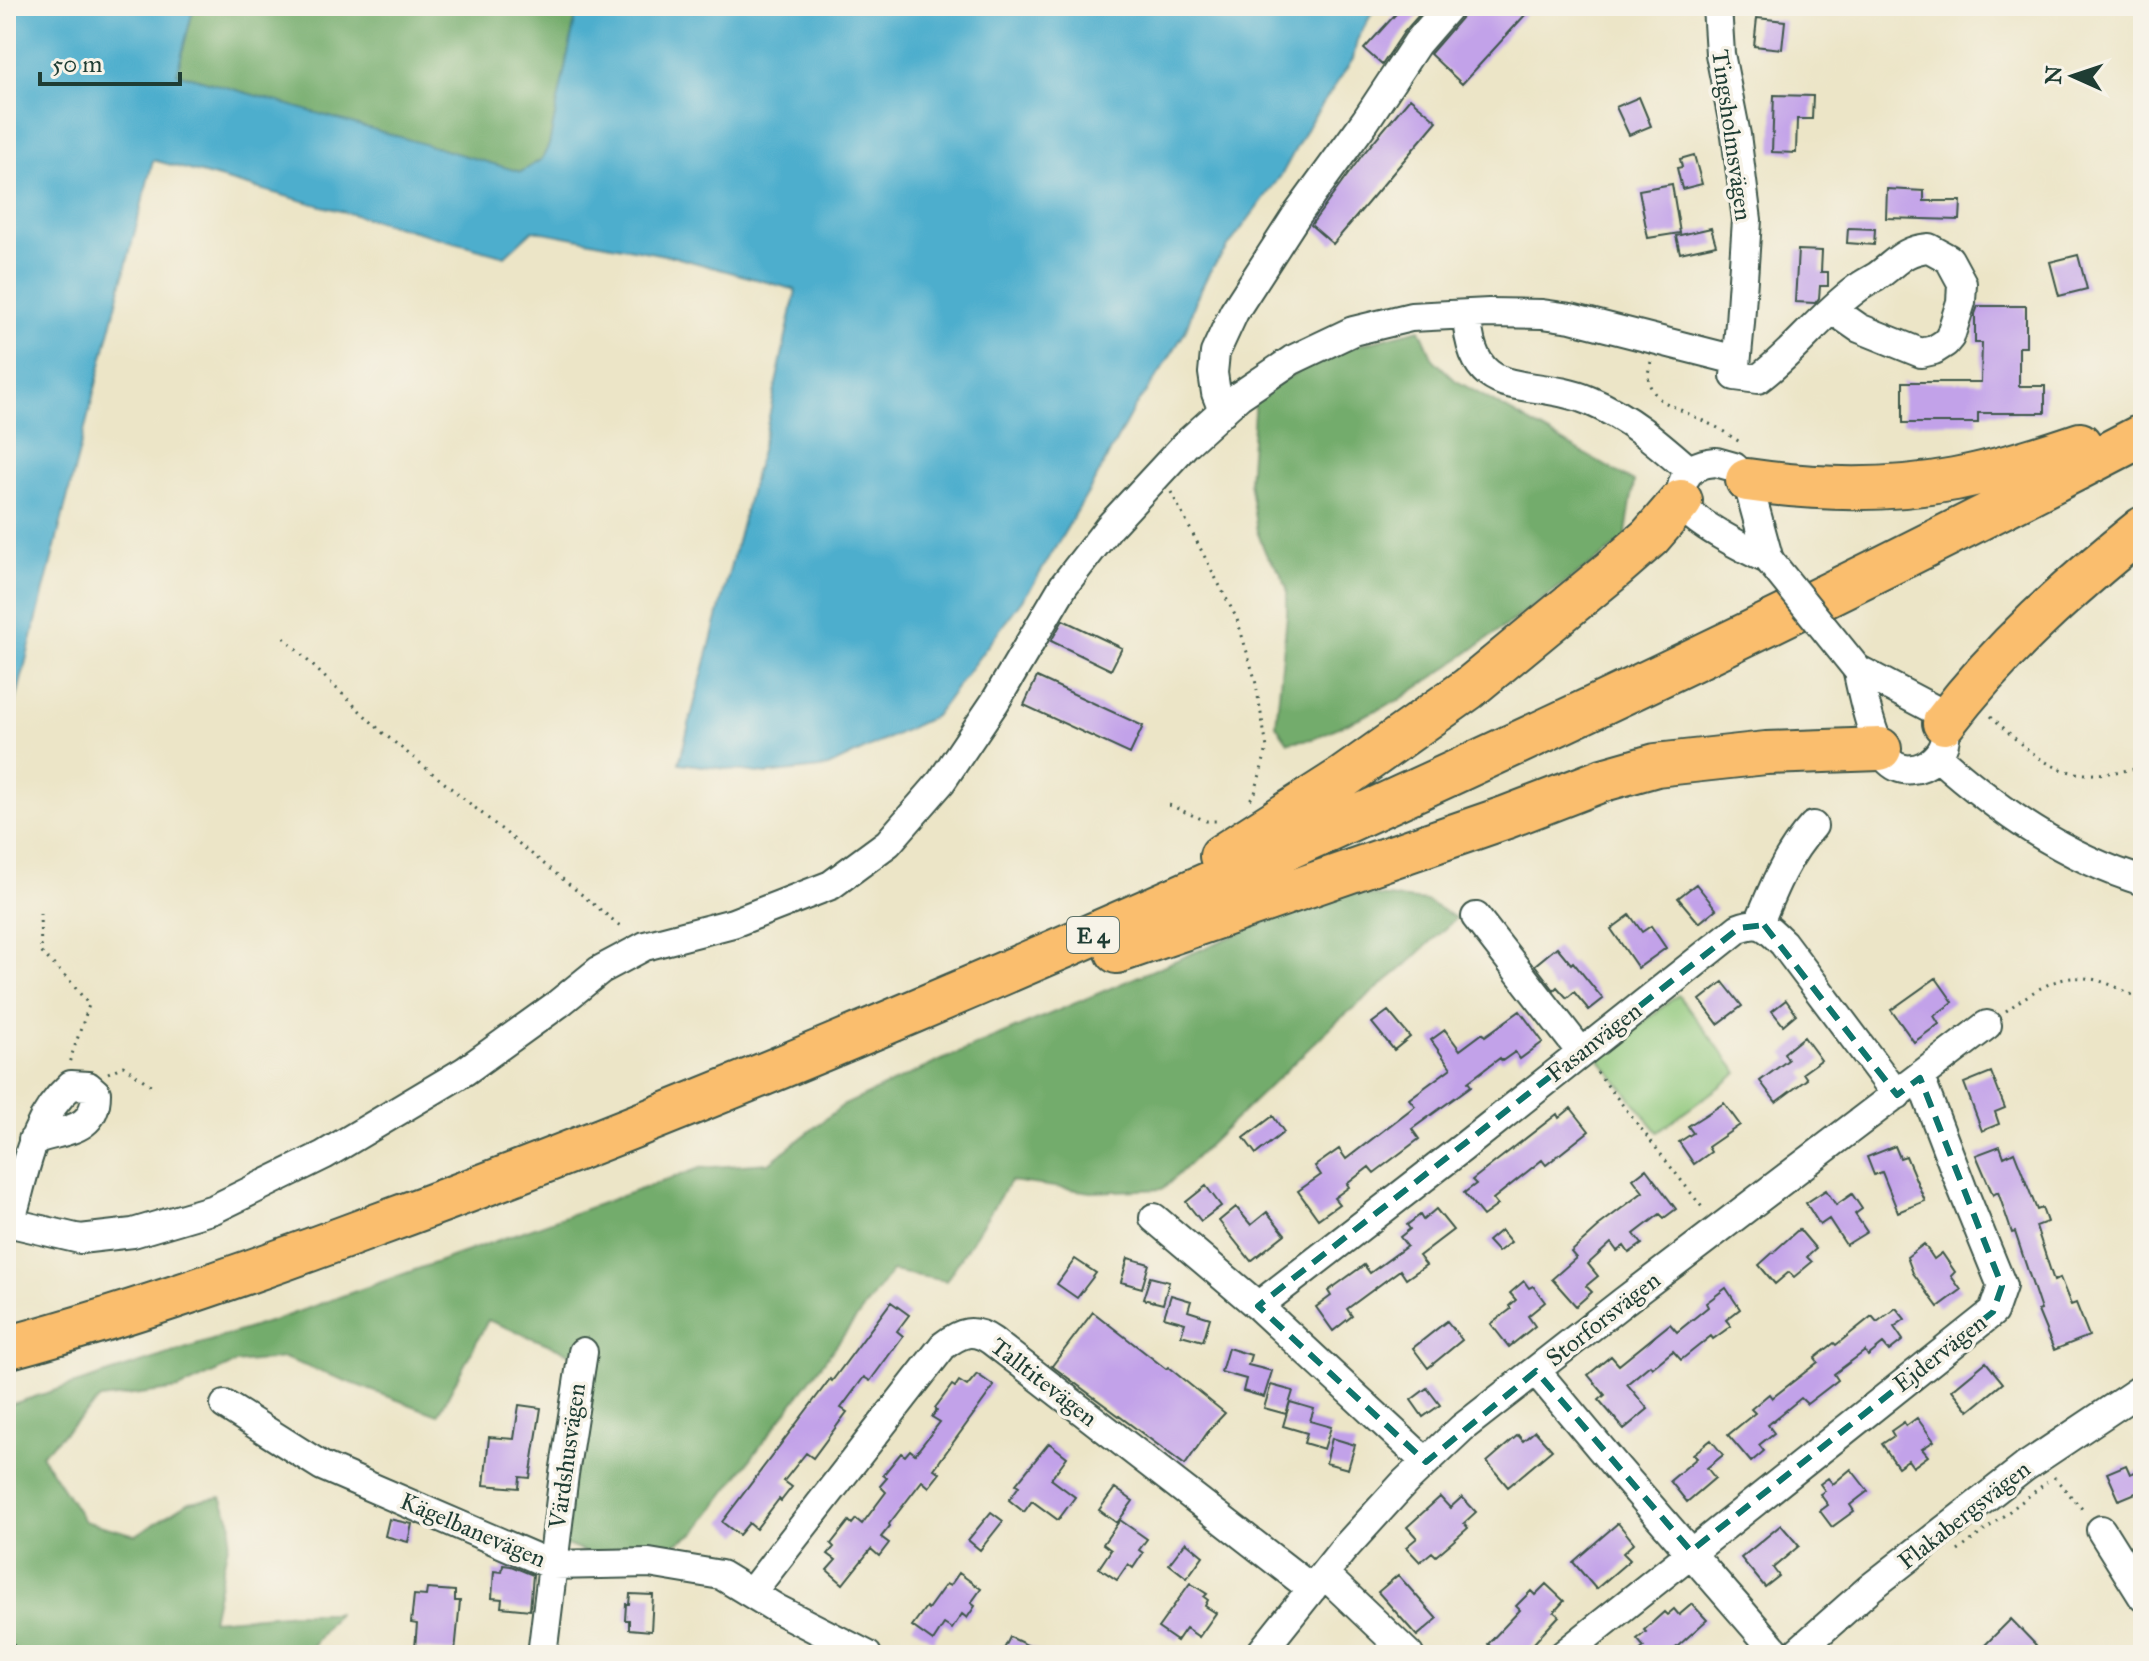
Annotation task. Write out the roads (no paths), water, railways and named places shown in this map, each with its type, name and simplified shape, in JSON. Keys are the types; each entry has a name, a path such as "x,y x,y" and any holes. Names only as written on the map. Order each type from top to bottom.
{"highway":[{"path":"1747,480 1840,489 1954,479 2029,461 2143,419"},
{"name":"E 4","path":"6,1374 228,1307 465,1220 908,1042 1307,840 1751,633 2143,435"},
{"name":"E 4","path":"6,1348 169,1300 439,1203 1332,856 1631,718 1978,549 2143,464"},
{"path":"1108,942 1468,689 1650,537 1686,486"},
{"path":"1949,725 1984,672 2042,613 2143,528"},
{"path":"1108,942 1493,822 1603,780 1656,765 1766,753 1880,749"}],"street":[{"path":"1223,411 1213,373 1215,353 1234,312 1296,216 1417,43 1449,6"},
{"name":"Tingsholmsvägen","path":"1717,6 1720,54 1736,135 1747,220 1735,368"},
{"path":"33,1140 69,1130 89,1120 96,1105 96,1093 88,1086 71,1085 44,1116 33,1140 9,1218 20,1225 80,1239 133,1233 214,1209 324,1155 465,1071 600,970 645,946 733,923 831,885 888,843 941,782 995,702 1064,585 1109,527 1158,472 1251,387 1292,360 1353,331 1411,317 1542,314 1571,318 1735,368 1758,379 1854,290 1907,252 1929,248 1949,259 1962,283 1961,302 1950,337 1934,350 1921,353 1859,328 1833,310"},
{"path":"1467,315 1469,343 1476,360 1491,376 1510,385 1558,391 1586,399 1642,429 1686,486 1689,514 1769,560"},
{"path":"1686,486 1707,463 1734,467 1747,480 1769,560 1857,669 1880,749 1891,763 1906,768 1926,765 1949,725"},
{"path":"1857,669 1935,710 1949,725 1989,799 2039,834 2091,862 2143,881"},
{"path":"1813,826 1797,844 1775,883 1759,923 1783,943 1897,1095"},
{"path":"1476,917 1581,1052"},
{"name":"Fasanvägen","path":"1258,1306 1739,928 1759,923"},
{"name":"Storforsvägen","path":"1259,1655 1342,1551 1405,1482 1462,1428 1987,1025"},
{"name":"Ejdervägen","path":"1563,1655 1993,1312 2002,1286 1920,1078"},
{"path":"1154,1218 1258,1306 1426,1462"},
{"name":"Talltitevägen","path":"751,1593 943,1346 972,1332 992,1341 1318,1581"},
{"name":"Värdshusvägen","path":"542,1655 583,1352"},
{"path":"1536,1371 1779,1655"},
{"name":"Flakabergsvägen","path":"1794,1655 1870,1588 2025,1467 2143,1388"},
{"name":"Kägelbanevägen","path":"225,1405 322,1466 552,1565 649,1563 721,1575 867,1655"},
{"path":"2101,1530 2143,1597"},
{"path":"1318,1581 1409,1655"}],"water":[{"path":"6,6 194,6 177,73 521,172 542,159 549,145 578,6 1376,6 1357,40 1353,59 1309,124 1282,174 1210,271 1185,332 1134,408 1033,585 935,716 828,767 767,774 679,763 766,431 796,290 675,257 533,230 505,256 153,160 6,740"}]}
